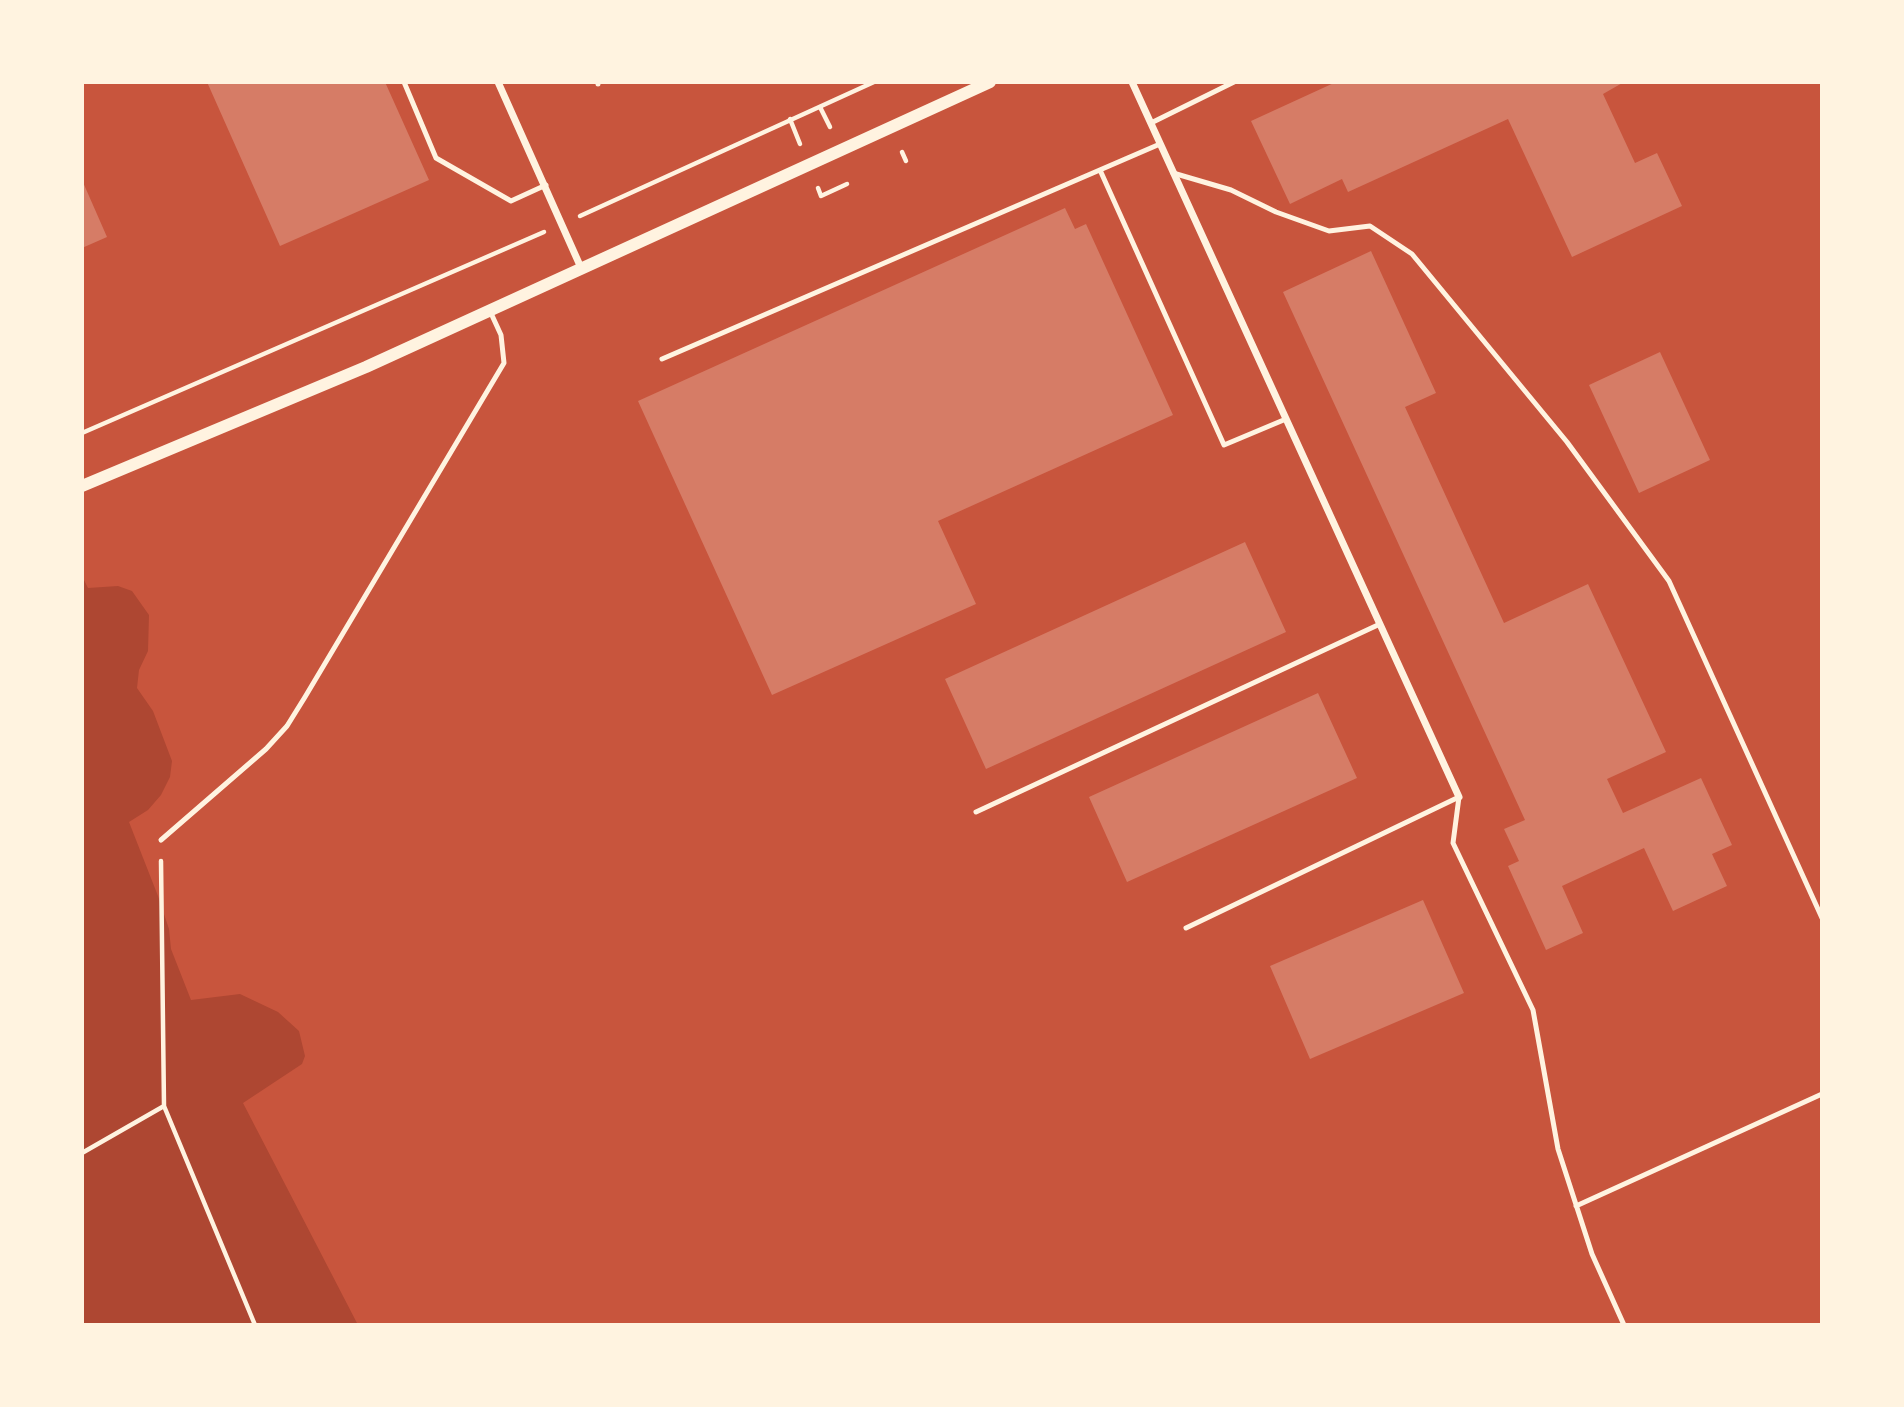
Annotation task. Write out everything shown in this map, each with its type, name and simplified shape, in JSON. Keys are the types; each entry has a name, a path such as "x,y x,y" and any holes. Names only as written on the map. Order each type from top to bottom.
{"street":[{"path":"498,82 582,270"},
{"path":"82,486 366,367 990,82"},
{"path":"1132,82 1459,797"}],"lane":[{"path":"404,82 436,158 511,201 545,185"},
{"path":"1150,123 1234,82"},
{"path":"662,359 1160,144"},
{"path":"1100,170 1224,445 1286,419"},
{"path":"1174,173 1231,190 1276,212 1329,231 1370,226 1412,254 1567,442 1669,581 1822,917"},
{"path":"161,840 266,749 287,726 504,363 500,335 490,311"},
{"path":"976,812 1380,624"},
{"path":"1186,928 1459,797"},
{"path":"1459,797 1453,844 1533,1010 1558,1149 1592,1254 1624,1325"},
{"path":"1576,1206 1822,1094"}],"path":[{"path":"82,433 563,224 874,82"},
{"path":"820,107 830,127"},
{"path":"902,152 906,161"},
{"path":"161,840 164,1106 255,1325"},
{"path":"82,1153 164,1106"}],"shaded area":[{"path":"82,576 88,588 118,586 132,591 149,615 148,651 139,670 137,688 153,711 172,761 170,777 161,795 148,810 129,822 158,896 169,929 171,949 191,1000 240,994 278,1012 299,1031 305,1056 302,1064 243,1103 358,1325 82,1325"}],"building":[{"path":"207,82 385,82 429,180 280,246"},
{"path":"1336,82 1624,82 1603,94 1635,163 1657,153 1682,206 1572,257 1508,119 1348,192 1342,179 1290,204 1251,121"},
{"path":"82,180 107,237 82,248"},
{"path":"1065,208 1075,229 1086,224 1173,415 938,521 976,604 772,695 638,401"},
{"path":"1371,251 1436,393 1405,407 1504,623 1588,584 1666,752 1607,779 1623,813 1701,778 1732,845 1712,854 1727,886 1673,911 1644,848 1562,886 1583,933 1546,950 1508,866 1519,861 1504,829 1525,820 1283,292"},
{"path":"1660,352 1710,460 1639,493 1589,385"},
{"path":"1245,542 1286,632 986,769 945,679"},
{"path":"1318,693 1357,778 1127,882 1089,797"},
{"path":"1423,900 1464,993 1310,1059 1270,966"}]}
